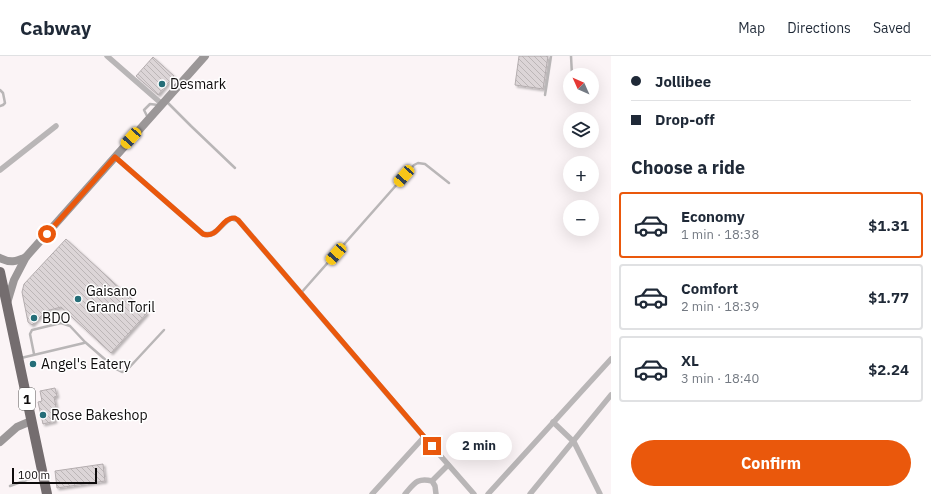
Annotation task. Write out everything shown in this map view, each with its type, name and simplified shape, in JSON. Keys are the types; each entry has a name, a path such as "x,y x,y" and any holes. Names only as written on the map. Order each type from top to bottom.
{"highway":[{"name":"1","path":"0,272 47,494"}],"main road":[{"path":"7,305 14,280 26,257 205,56"},
{"path":"0,258 13,262 26,257"},
{"path":"0,442 17,427 31,421"}],"street":[{"path":"107,56 163,103"},
{"path":"0,170 56,126"},
{"path":"115,157 203,234 212,235 228,219 232,218 238,220 474,494"},
{"path":"488,494 611,359"},
{"path":"530,494 611,395"},
{"path":"553,422 574,442 600,494"},
{"path":"372,494 424,437"},
{"path":"432,481 448,465"},
{"path":"405,494 419,480 425,479 432,481 435,486 436,494"}],"lane":[{"path":"545,95 551,56"},
{"path":"571,56 572,68"},
{"path":"0,90 4,93 6,103 0,106"},
{"path":"163,103 191,126 235,168"},
{"path":"300,293 414,165 418,163 425,164 449,183"},
{"path":"34,354 30,334 34,329 61,323 70,326 85,342 116,369 122,372 126,371 164,330"},
{"path":"18,358 85,342"},
{"path":"10,486 43,474"}],"building":[{"path":"519,56 548,56 543,89 515,85"},
{"path":"153,57 174,76 158,95 136,76"},
{"name":"Gaisano Grand Toril","path":"66,239 147,313 111,353 61,307 46,311 32,325 28,322 22,292 24,284"},
{"path":"55,388 57,396 54,397 56,407 52,408 55,421 43,424 38,402 42,401 40,391"},
{"path":"103,464 105,481 57,488 55,471"}],"place":[{"name":"Desmark","path":"162,84"},
{"name":"Gaisano Grand Toril","path":"78,299"},
{"name":"BDO","path":"34,318"},
{"name":"Angel's Eatery","path":"33,364"},
{"name":"Rose Bakeshop","path":"43,415"}],"route":[{"path":"47,234 115,157 203,234 212,235 228,219 235,218 432,446"}]}
